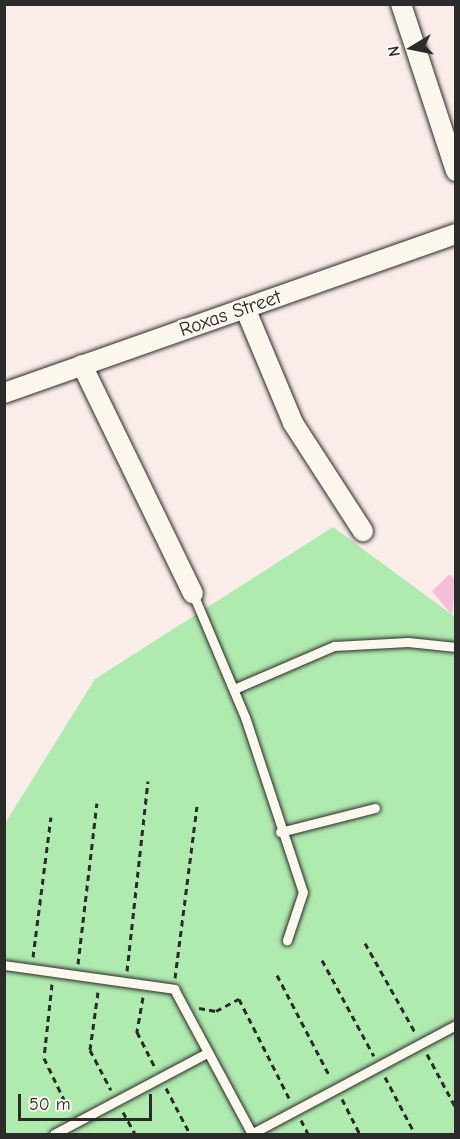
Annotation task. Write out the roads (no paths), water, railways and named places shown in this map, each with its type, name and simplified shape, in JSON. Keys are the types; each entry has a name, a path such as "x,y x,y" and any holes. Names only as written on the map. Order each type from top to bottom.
{"street":[{"path":"401,4 456,171"},
{"name":"Roxas Street","path":"4,393 456,234"},
{"path":"245,308 293,423 363,531"},
{"path":"82,365 193,594"}],"lane":[{"path":"193,594 234,689 280,832 303,891 287,940"},
{"path":"234,689 334,646 408,642 456,647"},
{"path":"280,832 375,808"},
{"path":"4,965 53,969 100,979 174,989 252,1134 381,1068 456,1025"},
{"path":"54,1134 207,1053"}]}
